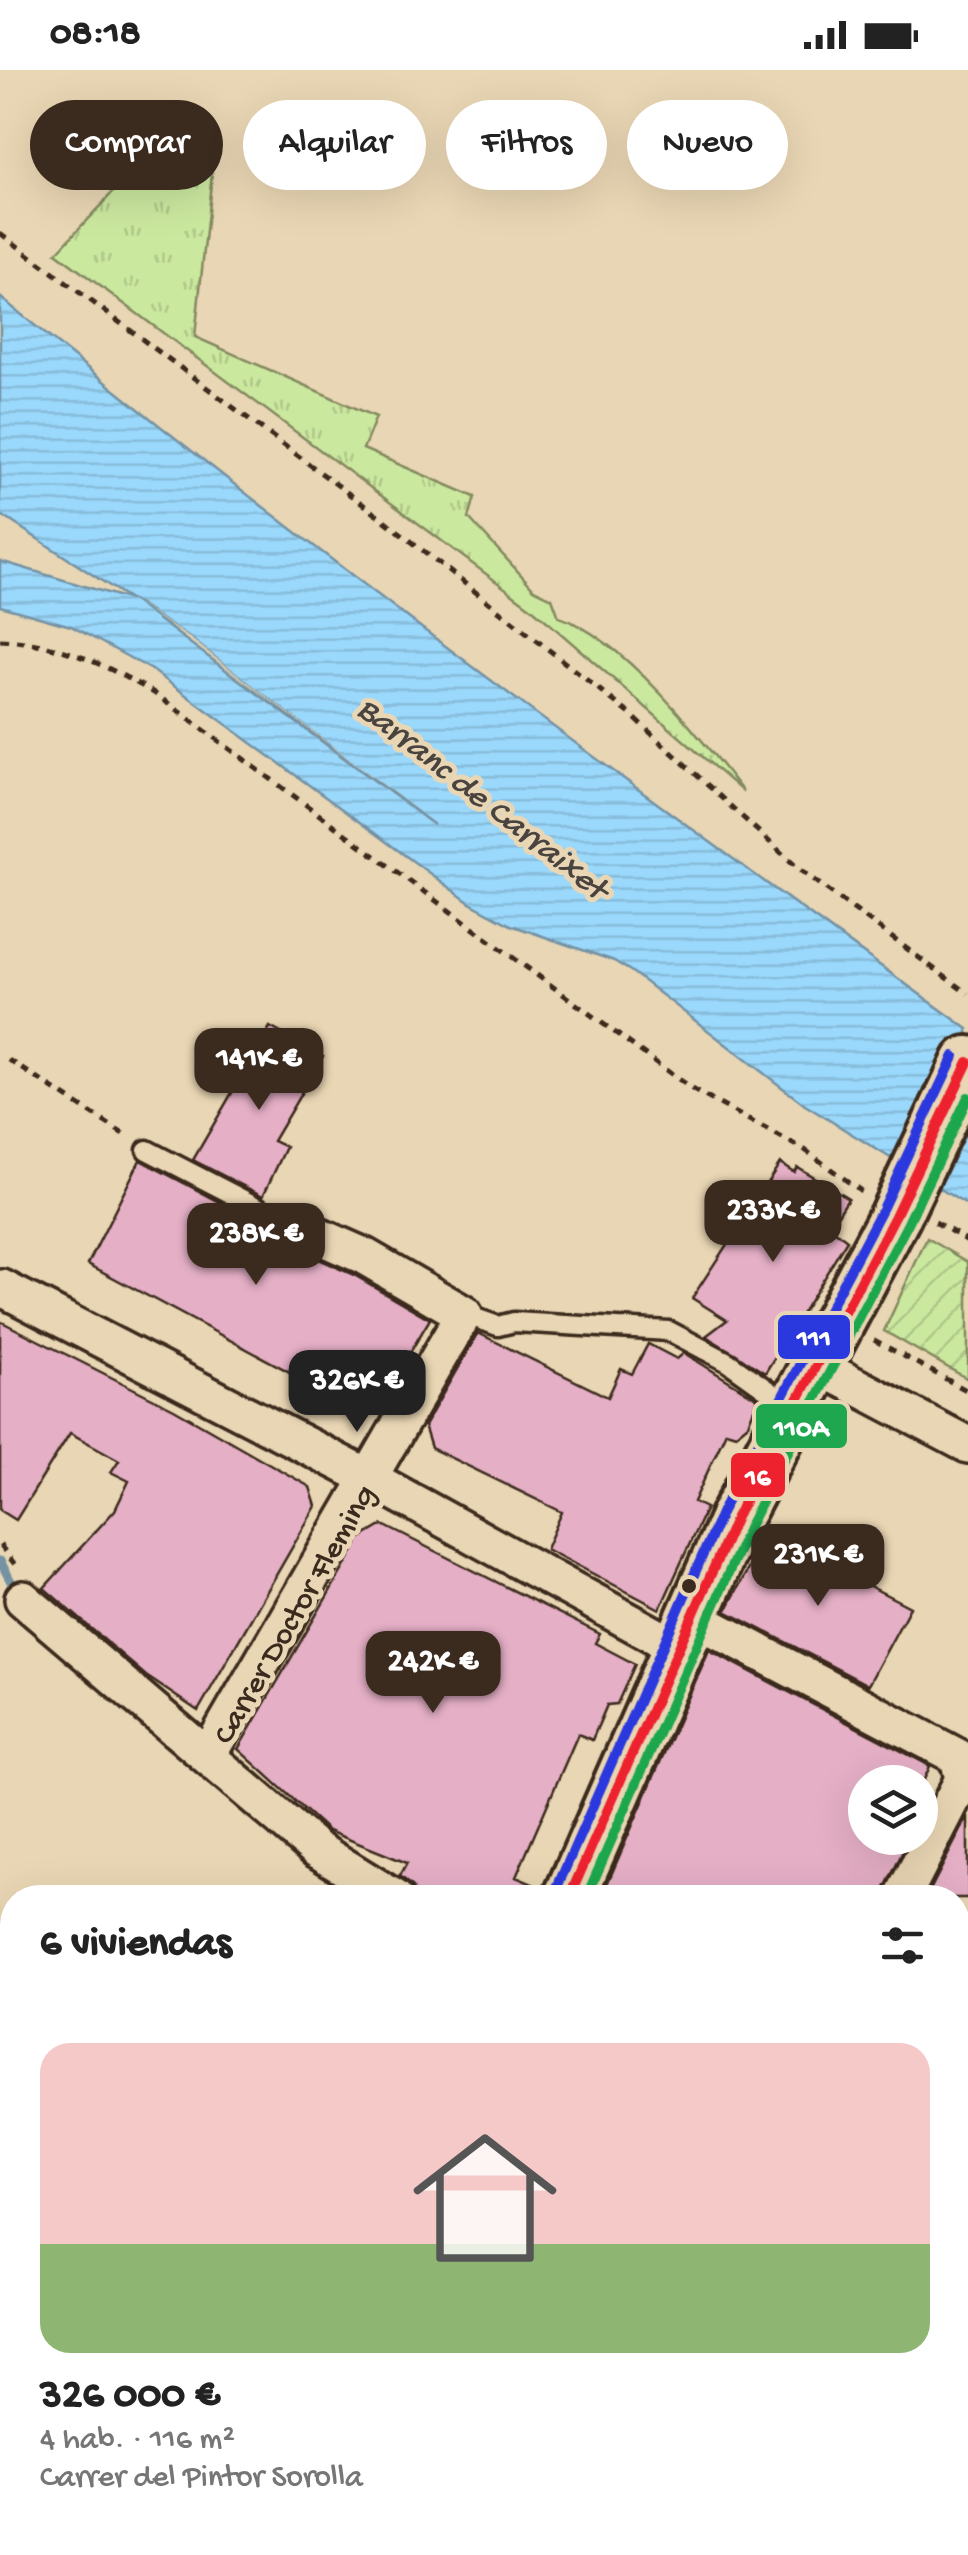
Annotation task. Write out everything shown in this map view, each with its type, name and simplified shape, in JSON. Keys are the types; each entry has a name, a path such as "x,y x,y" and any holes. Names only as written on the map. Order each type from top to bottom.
{"main road":[{"path":"574,1885 684,1631 903,1200 968,1062"}],"street":[{"path":"284,1221 364,1256 464,1314"},
{"path":"2,1288 370,1478 684,1631 958,1757 966,1780 909,1885"},
{"name":"Carrer Doctor Fleming","path":"208,1755 464,1314"},
{"path":"816,1365 968,1445"},
{"path":"24,1600 316,1849 374,1885"}],"lane":[{"path":"147,1150 284,1221"},
{"path":"464,1314 498,1326 514,1322 668,1331 728,1362 794,1408"}],"path":[{"path":"0,233 571,667 630,714 798,868 968,994"},
{"path":"0,640 29,641 92,657 154,692 693,1090 903,1200"},
{"path":"8,1060 147,1150"},
{"path":"862,1334 968,1392"}],"green space":[{"path":"115,190 210,190 195,337 376,417 363,449 475,497 469,518 534,589 552,598 559,617 609,645 659,692 743,792 533,609 56,253"},
{"path":"927,1238 968,1262 968,1379 884,1331"}],"water":[{"name":"Barranc de Carraixet","path":"0,297 237,486 478,670 968,1029 968,1206 805,1105 614,961 511,925 470,903 152,670 71,626 0,606 0,561 131,600 0,514","holes":["132,600 191,639 434,825"]}],"pier":[{"path":"131,599 191,639 435,824 190,640"}],"building":[{"path":"270,1027 323,1056 273,1141 286,1147 263,1196 193,1160"},
{"path":"140,1160 252,1219 275,1240 354,1275 430,1319 384,1396 355,1407 88,1264"},
{"path":"780,1163 794,1172 797,1167 848,1198 830,1227 847,1240 765,1373 706,1336 727,1320 692,1298"},
{"path":"0,1321 174,1409 310,1487 316,1506 198,1711 146,1676 44,1588 115,1510 129,1481 111,1472 119,1460 70,1433 16,1520 0,1510"},
{"path":"478,1333 608,1397 621,1369 632,1374 648,1344 677,1359 684,1353 758,1399 748,1424 736,1434 726,1431 694,1502 706,1508 660,1609 546,1549 562,1512 431,1448 424,1426"},
{"path":"383,1525 600,1634 595,1643 635,1664 617,1704 607,1705 592,1740 578,1734 516,1877 535,1885 411,1885 400,1876 407,1863 328,1831 238,1749 361,1538"},
{"path":"767,1533 910,1607 868,1685 726,1611"},
{"path":"709,1650 928,1765 848,1765 848,1855 901,1855 887,1885 607,1885"},
{"path":"968,1816 968,1885 933,1885"}],"waterway":[{"path":"0,1561 14,1587"}],"transit line":[{"name":"111","path":"558,1885 722,1511 882,1209 954,1056"},
{"name":"16","path":"575,1885 736,1517 895,1216 968,1062"},
{"name":"110A","path":"592,1885 750,1524 908,1223 968,1097"}]}
